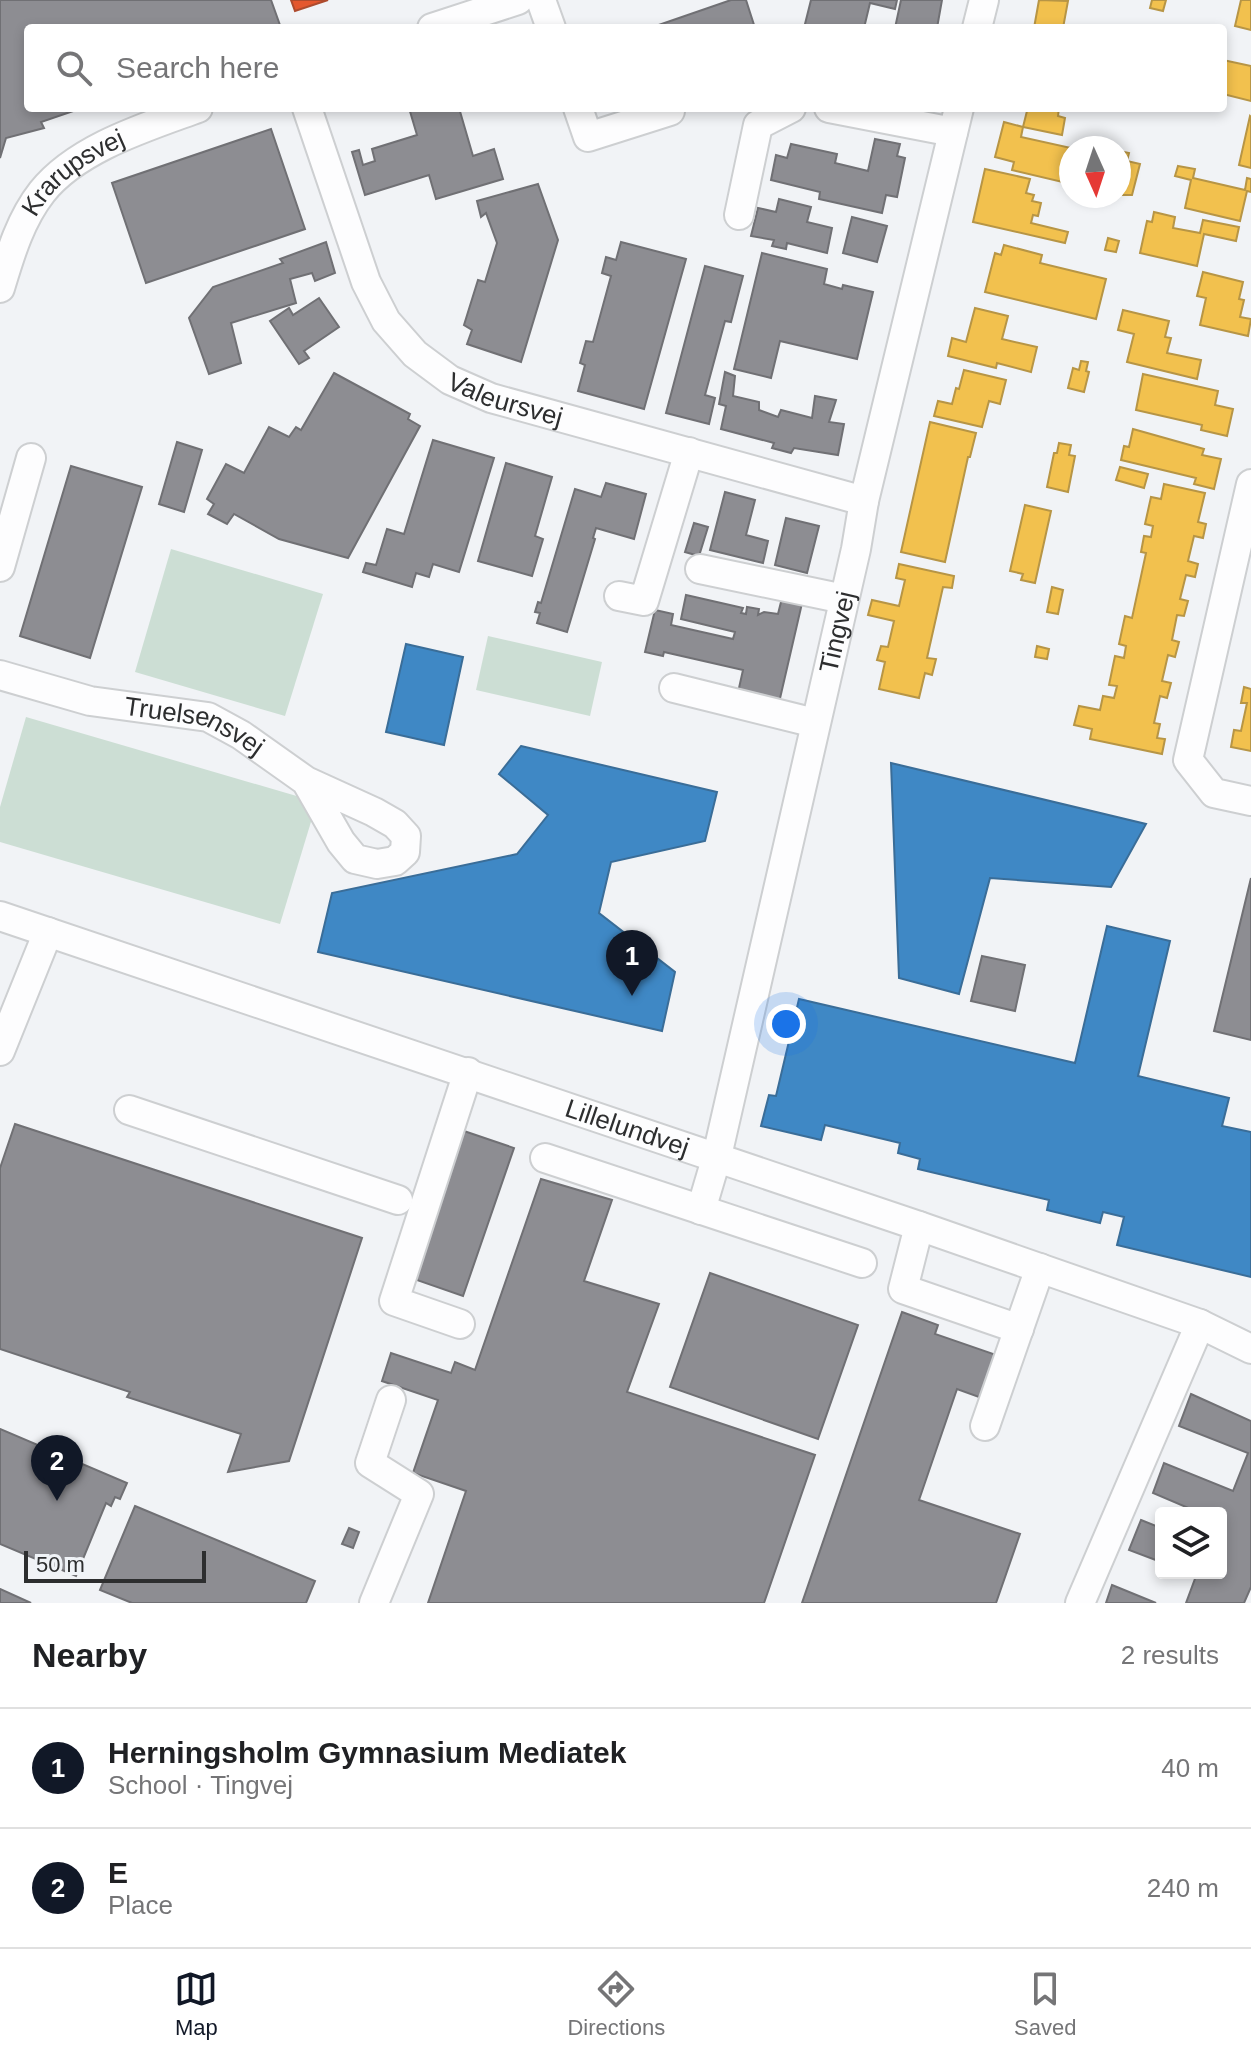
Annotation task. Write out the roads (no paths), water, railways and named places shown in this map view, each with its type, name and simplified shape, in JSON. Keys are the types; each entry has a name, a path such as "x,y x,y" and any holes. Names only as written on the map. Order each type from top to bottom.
{"street":[{"path":"444,24 518,0"},
{"path":"541,0 550,24"},
{"path":"978,24 984,0"},
{"name":"Krarupsvej","path":"0,288 13,243 42,192 85,155 134,131 187,112"},
{"name":"Valeursvej","path":"308,112 366,282 386,321 415,354 450,380 491,398 864,501"},
{"path":"579,112 588,137 667,112"},
{"path":"739,215 758,125 783,112"},
{"path":"871,112 956,120"},
{"name":"Tingvej","path":"701,1210 717,1156 864,501 956,120"},
{"path":"619,596 644,601 689,452"},
{"path":"0,567 31,458"},
{"path":"1251,484 1188,760 1214,793 1251,801"},
{"path":"700,569 844,599"},
{"name":"Truelsensvej","path":"2,682 90,701 208,717 241,735 306,781 395,824 406,836 405,852 395,861 377,864 355,859 341,842 306,781"},
{"path":"674,688 815,723"},
{"name":"Lillelundvej","path":"0,916 717,1156 1200,1324 1251,1349"},
{"path":"0,1051 48,932"},
{"path":"460,1324 394,1301 468,1072"},
{"path":"129,1110 398,1200"},
{"path":"545,1158 862,1263"},
{"path":"919,1226 903,1289 1019,1329"},
{"path":"985,1426 1040,1268"},
{"path":"1080,1603 1200,1324"},
{"path":"374,1603 419,1494 370,1463 391,1400"}],"place":[{"name":"Herningsholm Gymnasium Mediatek","path":"632,996"},
{"name":"E","path":"57,1501"}]}
